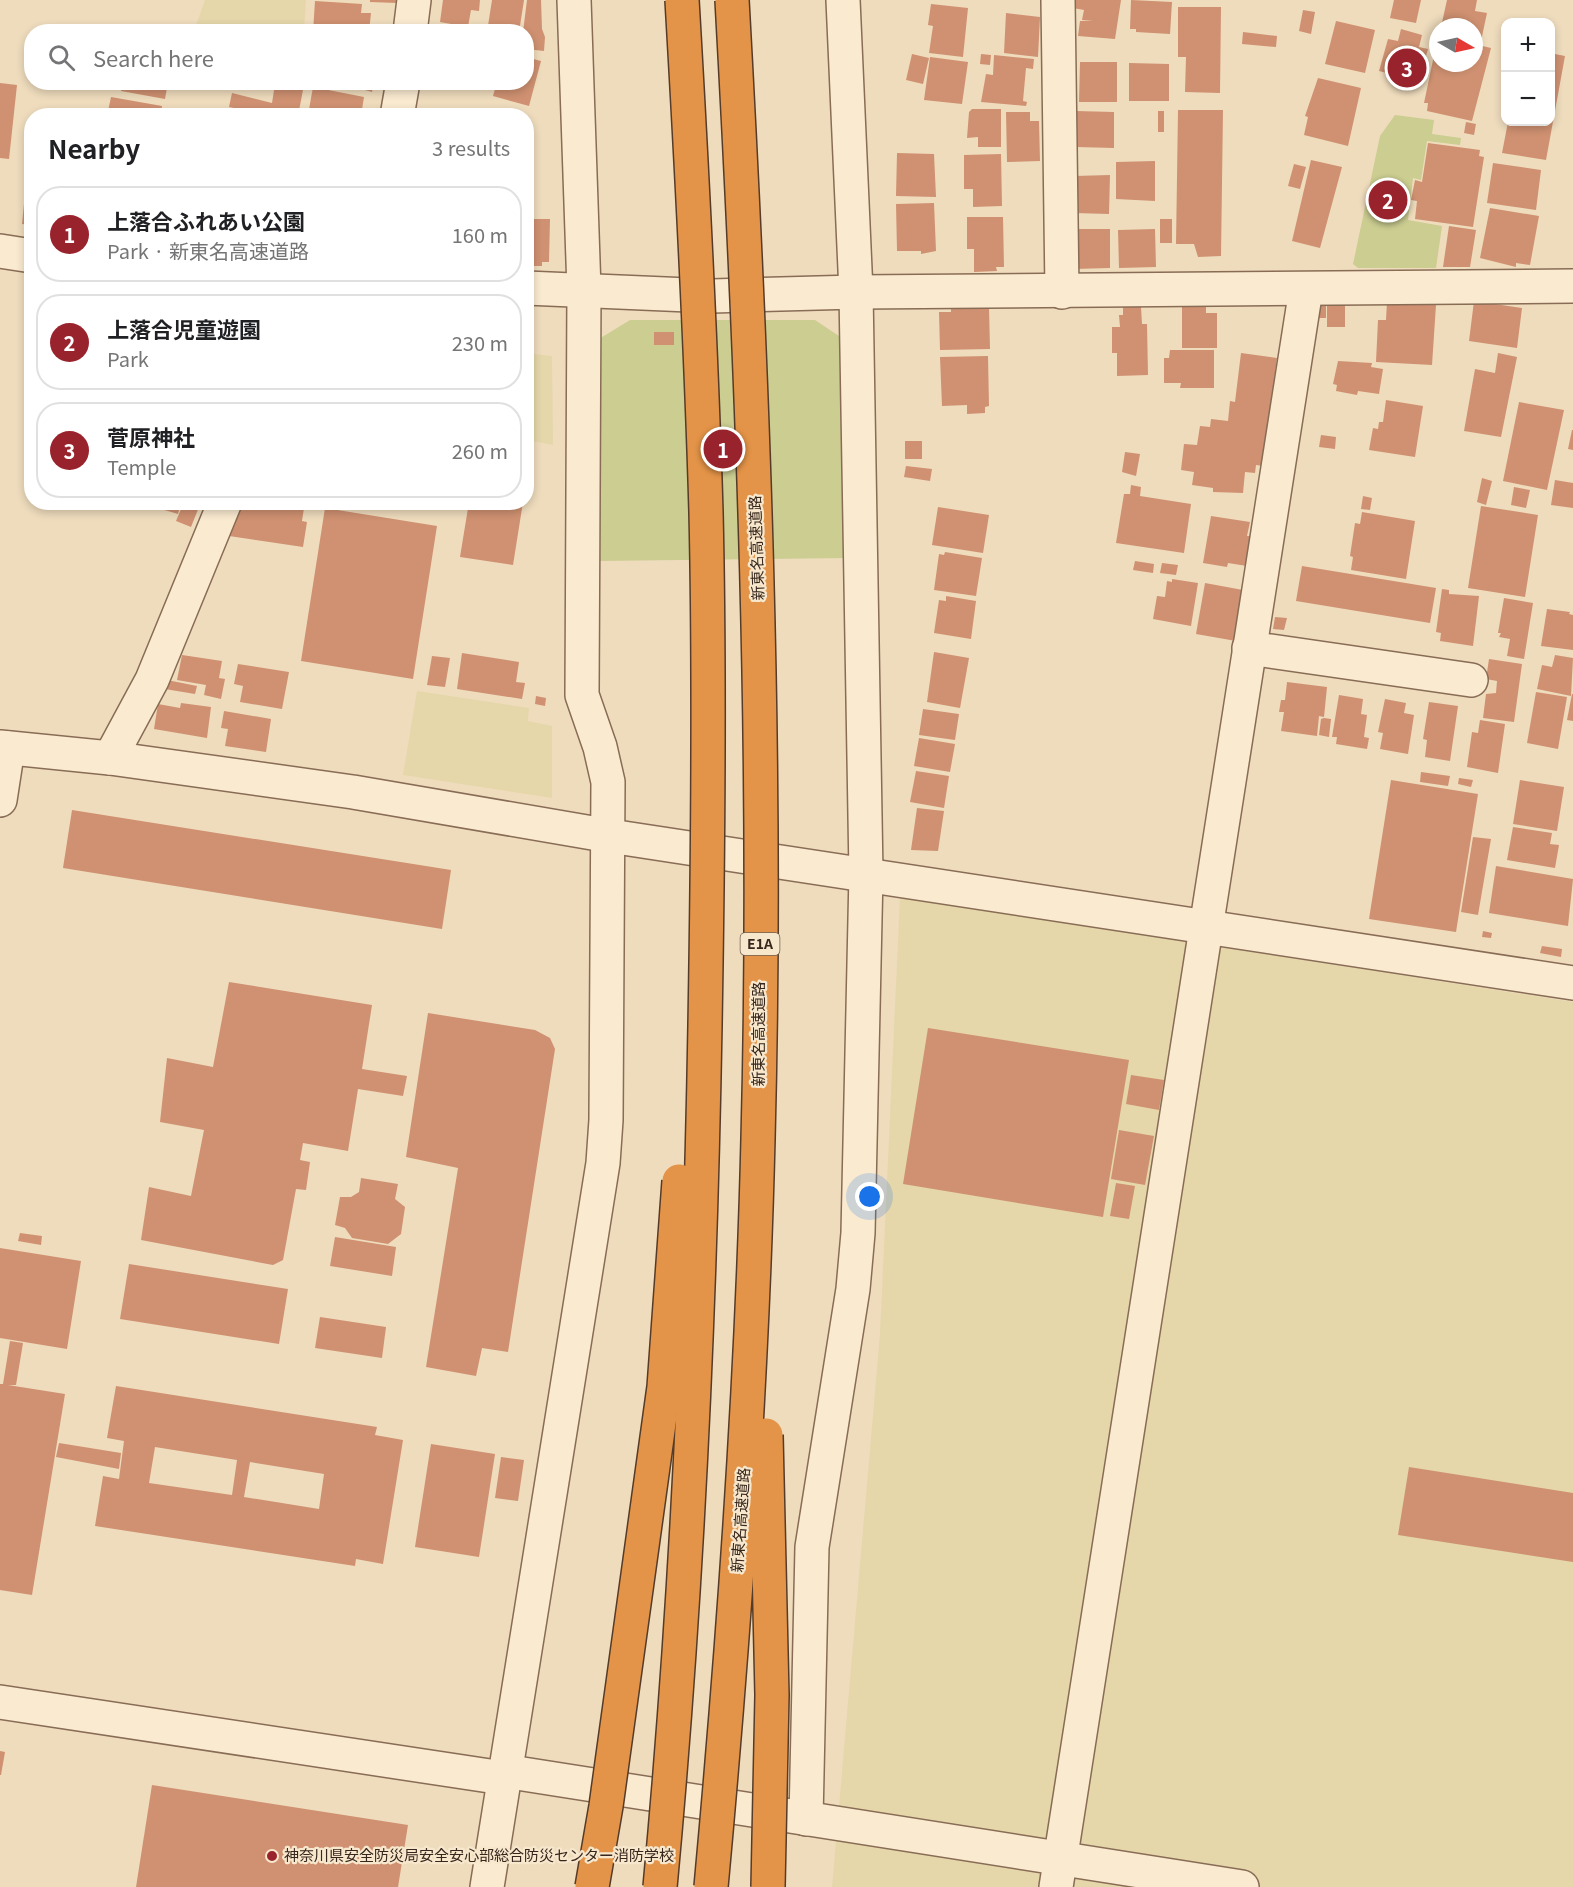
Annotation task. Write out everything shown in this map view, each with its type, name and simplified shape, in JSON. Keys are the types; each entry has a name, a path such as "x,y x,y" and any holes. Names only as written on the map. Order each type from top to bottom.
{"highway":[{"path":"660,1887 677,1709 692,1456 702,1160 709,830 706,516 697,263 682,0"},
{"name":"新東名高速道路","path":"711,1887 727,1716 746,1448 758,1139 761,870 758,575 746,255 732,0"},
{"path":"592,1887 640,1571 665,1376 680,1172 689,972 693,700 706,516"},
{"path":"758,1139 772,1695 768,1887"}],"street":[{"path":"411,24 414,0"},
{"path":"487,1887 603,1163 610,836 608,782 600,747 582,695 584,290 574,0"},
{"path":"806,1819 813,1547 853,1289 858,1233 866,874 856,292 843,0"},
{"path":"1058,0 1062,292"},
{"path":"398,108 401,90"},
{"path":"0,251 24,255"},
{"path":"534,288 712,296 856,292 1573,286"},
{"path":"1058,1873 1306,289"},
{"path":"110,758 152,680 222,510"},
{"path":"1249,648 1471,680"},
{"path":"0,800 4,747 110,758 354,792 610,836 1573,983"},
{"path":"0,1702 806,1819 1058,1873 1242,1887"}],"shaded area":[{"path":"205,0 306,0 304,24 196,24"},
{"path":"534,354 552,356 553,445 534,441"},
{"path":"417,691 529,708 528,721 552,726 552,798 403,775"},
{"path":"900,897 1573,1002 1573,1887 832,1887 880,1334"}],"green space":[{"path":"1395,115 1434,120 1432,134 1461,138 1460,145 1427,141 1421,180 1413,178 1408,220 1442,226 1436,268 1358,268 1353,264 1380,136"},
{"path":"630,320 815,320 845,340 850,558 598,561 599,339"}],"building":[{"path":"370,0 397,0 397,3 370,2"},
{"path":"443,0 480,0 479,11 471,10 469,24 440,22"},
{"path":"492,0 524,0 520,24 488,24"},
{"path":"527,0 541,0 542,29 545,37 544,51 534,50 534,24 524,24"},
{"path":"1074,0 1121,0 1115,39 1078,36 1080,21 1093,21 1082,20 1084,10 1073,8"},
{"path":"1131,0 1172,2 1170,34 1136,32 1136,29 1130,29"},
{"path":"1394,0 1421,0 1416,23 1390,18"},
{"path":"1447,0 1477,0 1475,11 1487,13 1483,32 1483,18 1443,18"},
{"path":"315,1 362,4 361,13 371,13 370,24 314,24"},
{"path":"931,4 968,8 963,57 929,53 933,26 928,25"},
{"path":"1178,7 1221,7 1220,93 1185,92 1186,57 1178,57"},
{"path":"1303,10 1315,12 1311,34 1299,31"},
{"path":"1006,13 1040,17 1038,57 1004,53"},
{"path":"1336,21 1375,30 1365,73 1325,64"},
{"path":"1401,29 1422,35 1419,47 1428,49 1419,81 1379,71 1388,39 1398,41"},
{"path":"1243,32 1277,36 1276,47 1242,44"},
{"path":"1483,46 1491,48 1472,121 1427,111 1428,103 1424,103 1430,72 1483,72"},
{"path":"912,54 929,58 923,84 906,80"},
{"path":"981,54 991,55 990,65 980,64"},
{"path":"1555,54 1565,56 1555,111"},
{"path":"994,55 1034,59 1033,69 1026,68 1023,101 1027,102 1026,106 981,102 986,74 993,75"},
{"path":"930,57 968,62 962,104 924,100"},
{"path":"534,59 541,61 534,87"},
{"path":"1080,62 1117,62 1117,102 1079,102"},
{"path":"1129,63 1169,64 1169,101 1129,101"},
{"path":"1318,78 1361,88 1348,146 1304,135 1308,117 1305,116"},
{"path":"0,83 17,85 9,159 0,158"},
{"path":"121,90 167,90 165,99"},
{"path":"274,90 303,90 300,108 229,107 232,93 272,103"},
{"path":"312,90 328,90 364,97 362,108 309,108"},
{"path":"495,90 533,90 529,106 493,96"},
{"path":"111,97 162,106 162,108 109,108"},
{"path":"972,109 1001,109 1001,147 978,147 978,137 967,138 969,112"},
{"path":"1178,110 1223,110 1221,256 1198,257 1194,244 1176,244"},
{"path":"1076,111 1114,112 1114,148 1076,147"},
{"path":"1158,111 1164,111 1164,132 1158,132"},
{"path":"1006,112 1030,112 1030,121 1039,121 1040,161 1007,162"},
{"path":"1466,122 1476,124 1474,135 1464,133"},
{"path":"1507,126 1552,126 1546,160 1502,153"},
{"path":"1428,143 1480,150 1479,156 1484,157 1473,227 1415,219 1417,201 1411,200 1415,180 1422,182"},
{"path":"897,153 934,154 936,197 896,196"},
{"path":"1001,154 1002,206 973,207 973,189 964,189 964,155"},
{"path":"1311,160 1342,167 1320,248 1292,241"},
{"path":"1155,161 1155,201 1116,199 1116,162"},
{"path":"1493,163 1541,170 1536,210 1487,203"},
{"path":"1294,164 1306,167 1300,189 1288,186"},
{"path":"1110,175 1109,214 1074,213 1074,176"},
{"path":"934,203 936,251 921,254 921,251 897,251 896,204"},
{"path":"1490,208 1539,216 1530,265 1516,263 1516,267 1480,258"},
{"path":"967,217 1003,217 1004,267 996,267 997,271 974,272 974,249 967,249"},
{"path":"534,219 550,219 549,262 542,262 542,266 534,266"},
{"path":"1160,219 1172,219 1172,243 1160,243"},
{"path":"1449,226 1476,230 1470,267 1443,267"},
{"path":"1110,229 1110,268 1074,269 1073,231"},
{"path":"1155,229 1156,267 1119,268 1118,230"},
{"path":"1326,301 1326,318 1316,318 1317,307"},
{"path":"1474,301 1522,308 1517,348 1469,341"},
{"path":"1387,302 1436,305 1432,365 1376,362 1378,320 1386,320"},
{"path":"1182,303 1206,303 1206,313 1217,313 1217,348 1182,348"},
{"path":"1327,303 1345,304 1345,327 1327,327"},
{"path":"1123,307 1141,307 1142,324 1147,324 1148,375 1117,376 1117,353 1112,353 1112,327 1120,327 1119,315 1123,315"},
{"path":"989,308 990,349 940,350 939,312 951,312 951,309"},
{"path":"654,332 674,332 674,345 654,345"},
{"path":"1170,350 1214,350 1214,388 1180,388 1181,383 1164,383 1164,358 1169,358"},
{"path":"1241,353 1277,358 1263,466 1256,465 1255,473 1245,472 1243,493 1213,492 1213,488 1192,485 1194,472 1181,470 1184,444 1197,445 1200,426 1210,427 1211,419 1228,421 1230,401 1235,402"},
{"path":"1498,353 1517,357 1501,437 1464,431 1475,369 1495,373"},
{"path":"988,356 989,406 985,407 985,413 967,414 967,405 942,406 940,357"},
{"path":"1338,361 1372,363 1371,367 1383,369 1379,394 1358,391 1357,395 1336,391 1337,385 1333,384"},
{"path":"1386,400 1423,406 1415,457 1369,450 1373,428 1378,429 1379,422 1383,422"},
{"path":"1519,402 1564,410 1547,490 1503,481"},
{"path":"1573,430 1573,450 1568,449"},
{"path":"1321,435 1336,437 1335,449 1319,447"},
{"path":"905,441 922,441 922,459 905,459"},
{"path":"1125,452 1140,454 1136,476 1122,472"},
{"path":"906,466 932,469 930,481 904,477"},
{"path":"1482,478 1492,481 1486,505 1477,502"},
{"path":"1555,480 1573,483 1573,508 1551,505"},
{"path":"1131,485 1141,487 1140,496 1191,504 1184,553 1116,543 1124,494 1130,494"},
{"path":"1514,487 1530,490 1526,508 1511,505"},
{"path":"1363,496 1372,498 1370,510 1361,509"},
{"path":"1481,506 1538,515 1525,597 1468,588"},
{"path":"938,507 989,515 983,553 932,545"},
{"path":"164,510 179,510 178,514"},
{"path":"181,510 198,510 191,527 176,521"},
{"path":"238,510 304,510 302,521 307,522 303,547 229,536"},
{"path":"325,510 437,526 413,679 301,661"},
{"path":"468,510 522,510 513,565 460,557"},
{"path":"1362,512 1415,521 1406,579 1351,570 1353,557 1350,556 1355,523 1360,524"},
{"path":"1211,516 1250,522 1247,536 1252,536 1247,566 1228,563 1227,567 1203,563"},
{"path":"945,552 982,558 976,596 934,590 939,554 944,555"},
{"path":"1135,561 1154,564 1153,573 1133,570"},
{"path":"1162,563 1178,565 1176,575 1160,573"},
{"path":"1302,566 1436,588 1430,623 1296,601"},
{"path":"1172,579 1198,583 1191,626 1153,619 1157,596 1165,597 1167,581 1172,582"},
{"path":"1205,583 1243,590 1236,641 1196,634"},
{"path":"1442,589 1449,590 1449,594 1479,596 1473,646 1440,641 1441,633 1436,632"},
{"path":"946,596 976,601 971,639 934,633 939,600 946,601"},
{"path":"1504,598 1533,603 1524,659 1507,656 1510,639 1499,637"},
{"path":"1547,609 1570,612 1569,614 1573,615 1573,650 1541,646"},
{"path":"1275,617 1287,618 1284,630 1273,629"},
{"path":"934,652 969,658 960,708 927,702"},
{"path":"462,653 519,662 516,682 525,683 522,699 457,689"},
{"path":"182,655 222,661 219,678 225,679 221,699 204,695 206,685 177,680"},
{"path":"1555,655 1573,658 1571,696 1537,689 1542,665 1552,667"},
{"path":"432,656 450,658 445,687 427,685"},
{"path":"1489,659 1522,664 1514,722 1483,718 1486,694 1496,693 1497,681 1486,679"},
{"path":"238,664 289,672 282,709 240,702 243,686 234,684"},
{"path":"167,680 197,686 195,694 165,689"},
{"path":"1287,682 1327,687 1324,717 1319,716 1317,736 1281,731 1284,712 1279,712 1281,700 1285,700"},
{"path":"1536,692 1567,697 1558,749 1527,743"},
{"path":"1573,694 1573,721 1567,720"},
{"path":"1339,695 1363,699 1361,714 1367,715 1364,737 1369,738 1367,749 1336,744 1337,737 1332,737"},
{"path":"536,696 546,698 545,706 535,704"},
{"path":"1385,699 1406,703 1404,713 1414,715 1408,754 1380,749 1383,733 1378,732"},
{"path":"1429,702 1458,706 1450,761 1425,757 1427,740 1423,739"},
{"path":"181,703 211,707 207,738 154,729 158,704 180,708"},
{"path":"923,709 959,714 955,740 919,735"},
{"path":"224,711 271,719 266,752 225,746 228,729 221,728"},
{"path":"1321,719 1331,719 1329,737 1319,735"},
{"path":"1480,720 1505,724 1498,773 1467,767 1472,732 1478,733"},
{"path":"919,738 955,744 950,772 914,766"},
{"path":"916,771 949,776 944,808 910,802"},
{"path":"1421,772 1450,776 1448,786 1420,782"},
{"path":"1459,778 1473,780 1471,787 1458,784"},
{"path":"1391,780 1478,794 1456,932 1369,919"},
{"path":"1520,780 1564,787 1557,831 1513,824"},
{"path":"917,808 944,811 938,851 911,850"},
{"path":"72,810 451,870 442,929 63,868"},
{"path":"1513,827 1552,833 1550,844 1559,845 1555,868 1507,860"},
{"path":"1473,837 1491,839 1478,915 1461,912"},
{"path":"1496,866 1573,879 1568,926 1489,913"},
{"path":"1483,931 1492,933 1491,938 1482,937"},
{"path":"1542,946 1562,949 1561,957 1540,953"},
{"path":"229,982 372,1005 362,1069 407,1076 403,1096 358,1089 348,1151 303,1143 300,1160 310,1162 306,1190 296,1189 283,1260 273,1265 141,1240 149,1187 191,1196 204,1130 160,1122 167,1058 213,1067"},
{"path":"428,1013 535,1030 550,1038 555,1049 508,1352 482,1348 476,1376 426,1367 458,1168 406,1157"},
{"path":"928,1028 1129,1060 1103,1217 903,1184"},
{"path":"1131,1075 1164,1080 1159,1110 1126,1104"},
{"path":"1119,1130 1154,1136 1145,1185 1111,1179"},
{"path":"361,1178 398,1184 395,1199 405,1207 401,1234 388,1244 352,1238 345,1228 335,1225 340,1197 351,1197 359,1192"},
{"path":"1116,1183 1135,1186 1129,1219 1110,1216"},
{"path":"20,1233 42,1236 41,1245 18,1241"},
{"path":"335,1237 396,1247 392,1276 330,1266"},
{"path":"0,1248 81,1261 67,1349 0,1338"},
{"path":"129,1264 288,1289 279,1344 120,1319"},
{"path":"320,1317 386,1327 382,1358 315,1348"},
{"path":"10,1341 23,1343 16,1385 8,1385 65,1394 32,1595 0,1590 0,1384 3,1384"},
{"path":"116,1386 377,1427 375,1435 403,1440 383,1564 356,1559 355,1566 95,1526 103,1476 119,1479 124,1441 107,1438","holes":["155,1447 237,1460 232,1495 149,1483","250,1462 324,1474 319,1509 244,1497"]},
{"path":"59,1443 121,1453 119,1469 56,1457"},
{"path":"431,1444 495,1454 479,1557 415,1547"},
{"path":"501,1457 524,1460 518,1501 495,1498"},
{"path":"1409,1467 1573,1493 1573,1562 1398,1535"},
{"path":"0,1751 5,1752 1,1775 0,1775"},
{"name":"神奈川県安全防災局安全安心部総合防災センター消防学校","path":"152,1785 408,1825 398,1887 136,1887"}],"place":[{"name":"菅原神社","path":"1407,68"},
{"name":"上落合児童遊園","path":"1388,200"},
{"name":"上落合ふれあい公園","path":"723,449"},
{"name":"神奈川県安全防災局安全安心部総合防災センター消防学校","path":"272,1856"}]}
